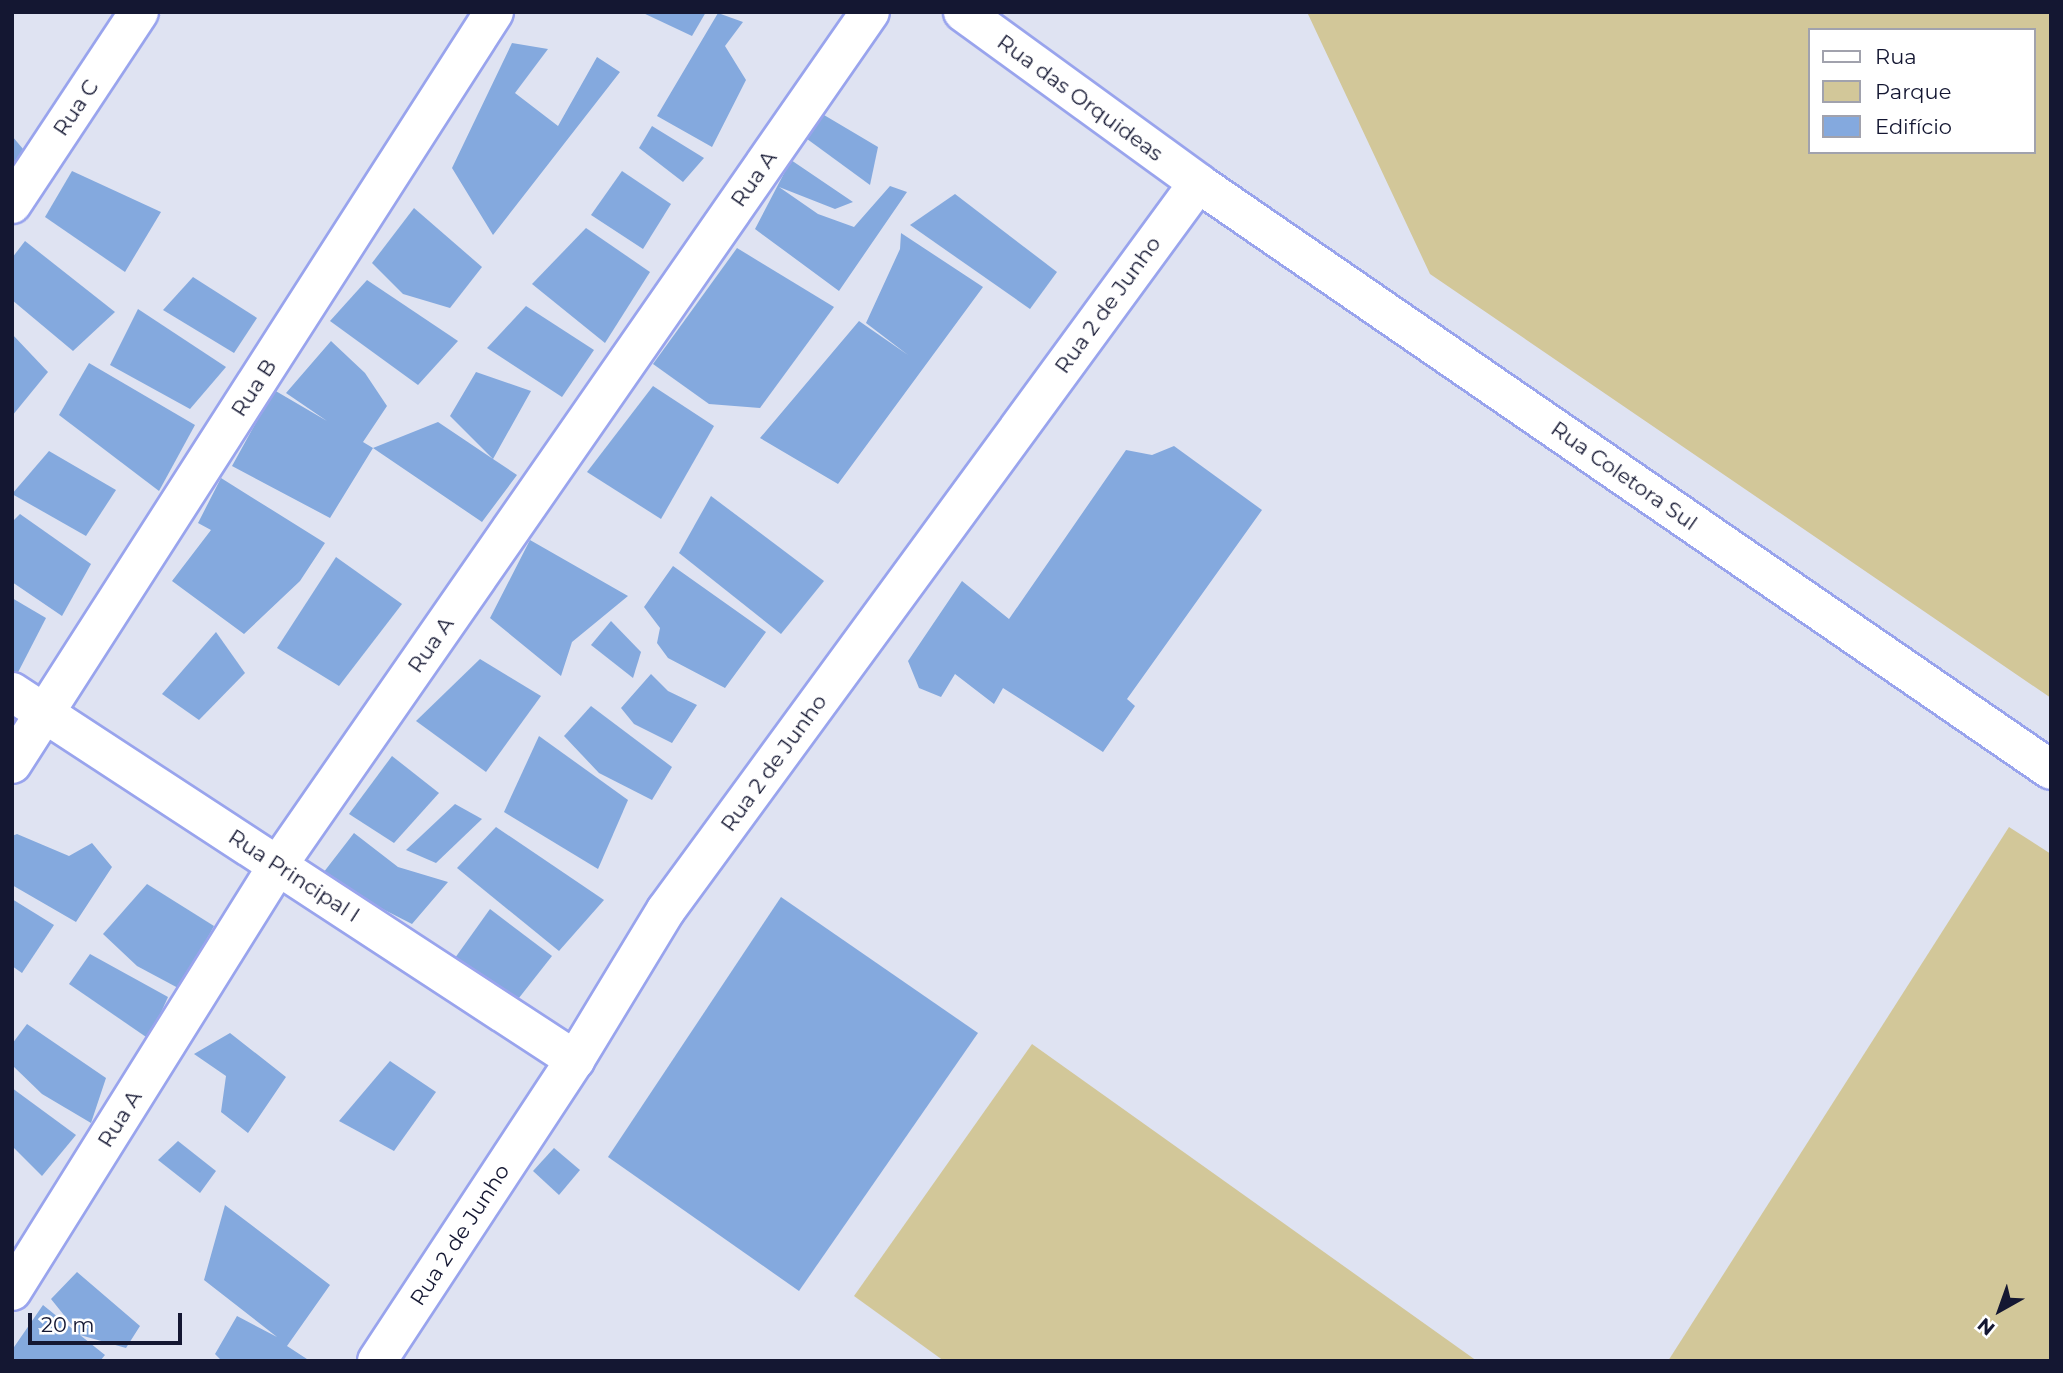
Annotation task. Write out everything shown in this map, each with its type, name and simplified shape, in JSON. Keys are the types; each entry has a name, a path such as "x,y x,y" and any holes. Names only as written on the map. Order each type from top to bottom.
{"street":[{"name":"Rua C","path":"12,204 139,12"},
{"name":"Rua B","path":"12,764 494,12"},
{"name":"Rua A","path":"12,1291 278,865 870,12"},
{"name":"Rua das Orquideas","path":"963,12 1198,183"},
{"name":"Rua Coletora Sul","path":"1198,183 2051,770"},
{"name":"Rua 2 de Junho","path":"377,1361 575,1060 666,910 1198,183"},
{"name":"Rua Principal I","path":"12,692 575,1060"}],"green space":[{"path":"1307,12 2051,12 2051,698 1430,274"},
{"path":"2009,827 2051,854 2051,1361 1668,1361"},
{"path":"1032,1044 1477,1361 944,1361 854,1296"}],"building":[{"path":"641,12 706,12 692,36"},
{"path":"718,13 743,22 725,46 746,80 712,147 657,116"},
{"path":"512,43 548,49 515,93 558,126 597,57 620,72 493,235 452,168"},
{"path":"824,115 878,147 870,185 803,136"},
{"path":"652,126 704,158 683,182 639,148"},
{"path":"12,136 29,156 12,176"},
{"path":"791,160 853,202 835,209 779,187 818,214 854,227 890,186 907,192 839,291 755,229"},
{"path":"72,171 161,212 125,272 45,217"},
{"path":"622,171 671,204 643,249 591,215"},
{"path":"955,194 1057,272 1030,309 910,225"},
{"path":"414,208 482,267 450,308 403,294 372,263"},
{"path":"586,228 650,272 605,343 532,284"},
{"path":"901,233 983,287 838,484 760,438 859,321 908,355 866,323 900,249"},
{"path":"25,241 115,312 73,351 12,300 12,258"},
{"path":"737,248 834,307 760,408 709,404 653,364"},
{"path":"193,277 257,318 234,353 163,310"},
{"path":"367,280 458,341 418,385 330,321"},
{"path":"526,306 594,350 562,397 487,348"},
{"path":"138,309 226,367 190,409 110,365"},
{"path":"12,334 48,372 12,416"},
{"path":"331,341 365,373 387,406 363,442 373,448 330,518 232,466 274,390 327,421 286,393"},
{"path":"89,363 195,425 159,491 59,415"},
{"path":"476,372 531,391 493,459 450,416"},
{"path":"653,386 714,426 661,519 587,472"},
{"path":"438,422 517,475 482,522 373,448"},
{"path":"1174,446 1262,510 1127,699 1135,706 1103,752 1003,688 994,704 955,674 941,697 919,688 908,661 962,581 1009,619 1126,450 1152,455"},
{"path":"49,451 116,490 86,536 12,494"},
{"path":"221,478 325,543 300,581 244,634 172,581 211,530 198,523"},
{"path":"711,496 824,581 781,634 679,553"},
{"path":"20,514 91,564 62,616 12,582 12,522"},
{"path":"530,540 628,596 572,642 561,676 490,618"},
{"path":"336,557 402,604 339,686 277,648"},
{"path":"673,566 766,632 725,688 668,658 657,643 660,628 644,607"},
{"path":"12,598 46,618 12,684"},
{"path":"611,621 641,652 633,678 591,645"},
{"path":"216,632 245,673 199,720 162,694"},
{"path":"480,659 541,696 486,772 416,721"},
{"path":"651,674 668,691 697,705 672,743 634,724 621,708"},
{"path":"591,706 672,767 652,800 599,773 564,736"},
{"path":"539,736 628,800 598,869 504,812"},
{"path":"392,756 439,793 394,843 349,814"},
{"path":"455,804 482,819 436,863 406,850"},
{"path":"496,827 604,900 559,951 457,868"},
{"path":"354,833 398,867 448,882 412,924 320,877"},
{"path":"17,834 69,856 92,843 112,867 76,922 12,885 12,836"},
{"path":"147,884 214,926 180,989 137,966 103,934"},
{"path":"781,897 978,1033 799,1291 608,1157"},
{"path":"12,899 54,925 22,973 12,966"},
{"path":"490,909 552,956 515,1003 450,965"},
{"path":"90,954 168,997 149,1039 69,984"},
{"path":"27,1024 106,1078 91,1123 42,1094 12,1065 12,1044"},
{"path":"230,1033 286,1077 248,1133 221,1112 226,1076 194,1054"},
{"path":"390,1061 436,1092 394,1151 339,1121"},
{"path":"12,1088 76,1135 42,1176 12,1146"},
{"path":"178,1141 216,1171 200,1193 158,1160"},
{"path":"554,1148 580,1170 559,1195 533,1171"},
{"path":"225,1205 330,1285 287,1346 310,1361 222,1361 215,1354 237,1316 277,1337 204,1280"},
{"path":"77,1272 140,1326 126,1348 80,1335 51,1299"},
{"path":"43,1305 105,1355 100,1361 12,1361 12,1350"}]}
